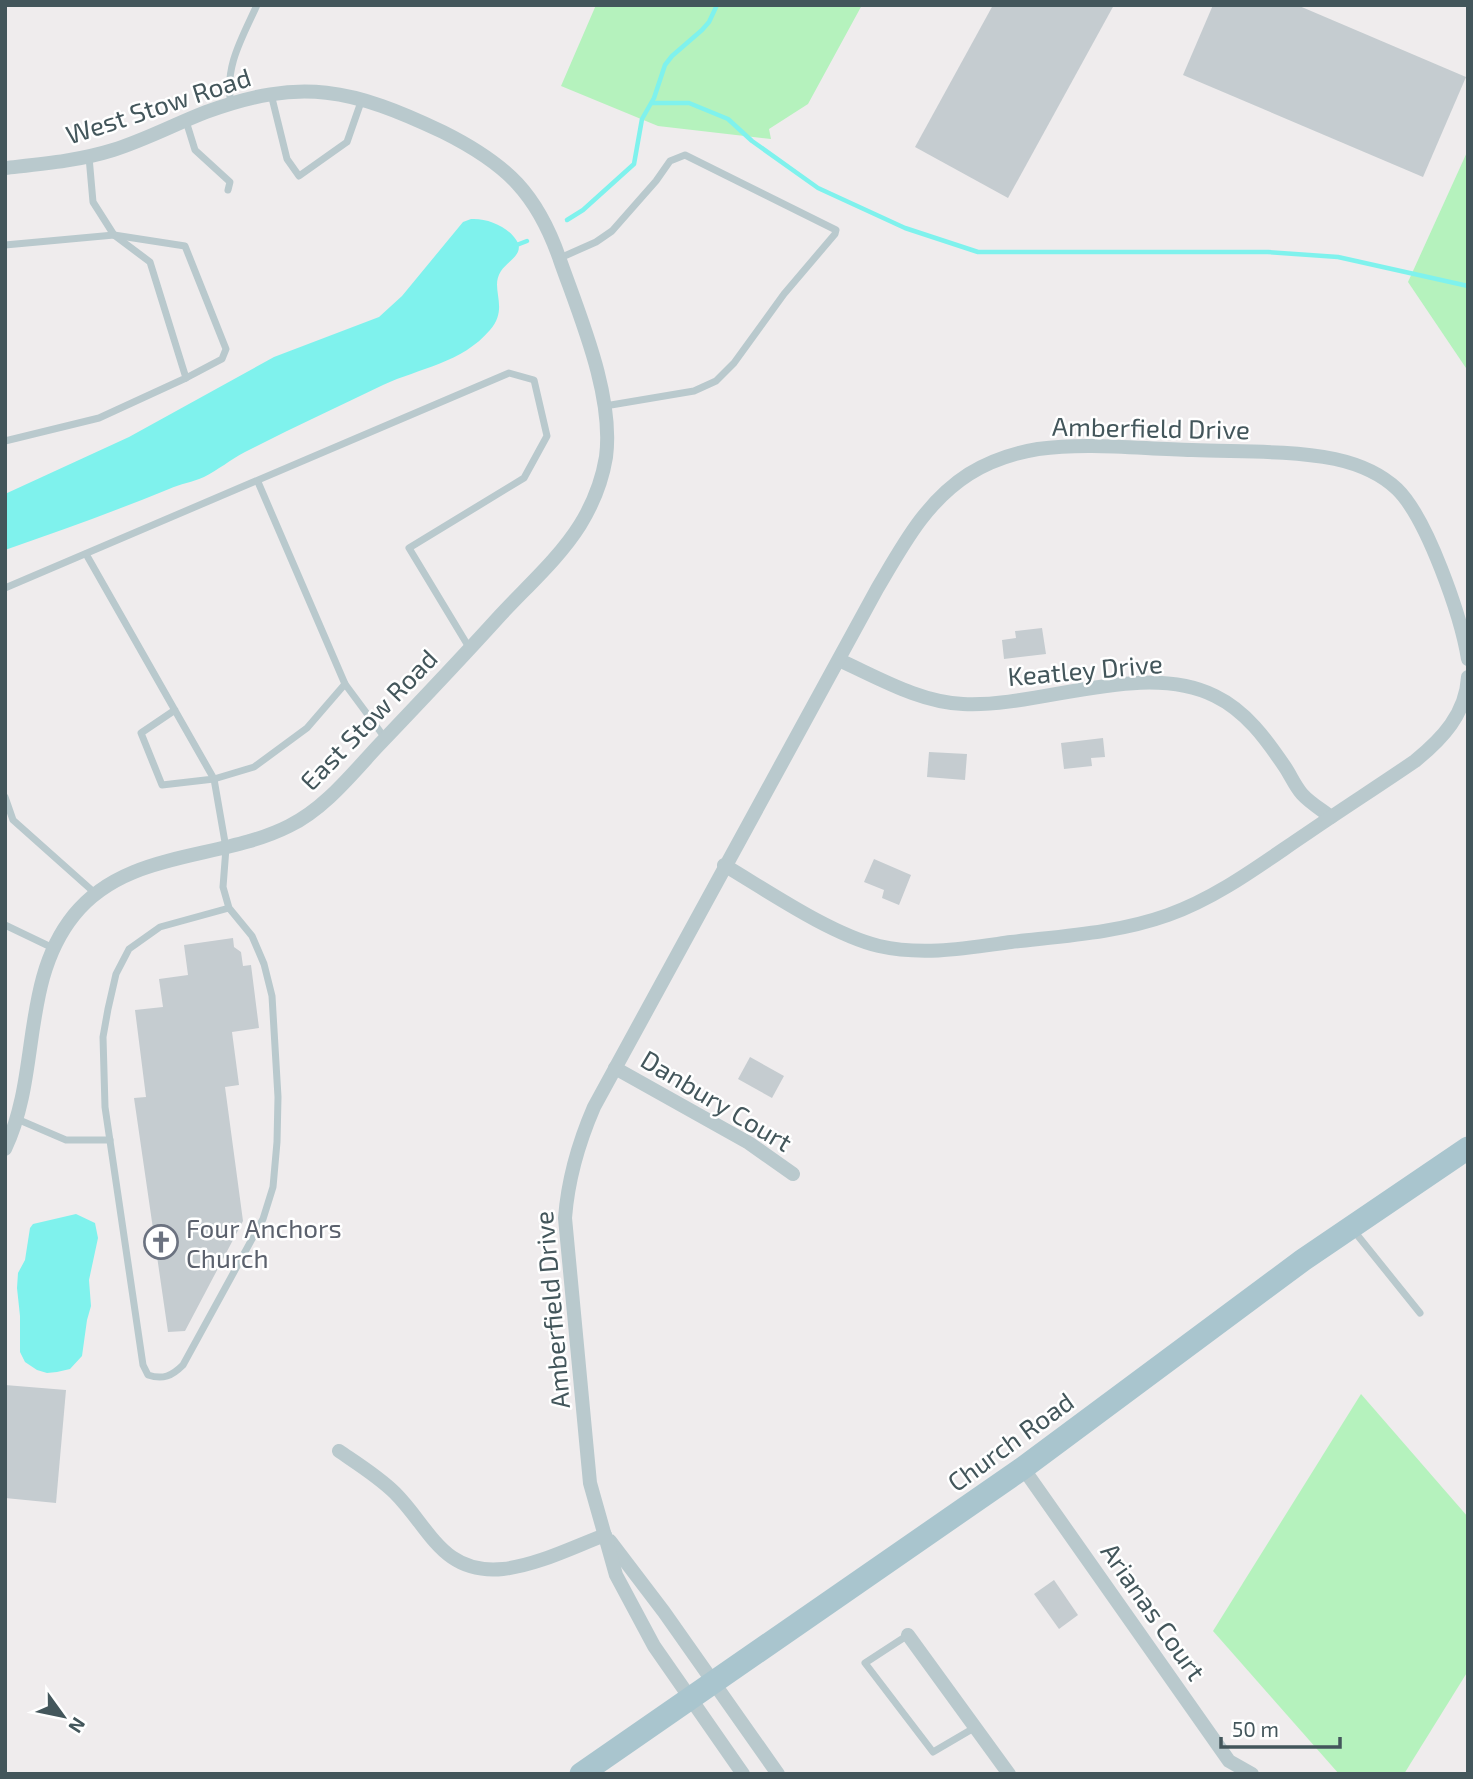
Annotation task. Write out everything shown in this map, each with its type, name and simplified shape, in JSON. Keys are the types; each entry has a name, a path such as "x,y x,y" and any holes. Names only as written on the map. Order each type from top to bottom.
{"main road":[{"name":"Church Road","path":"581,1774 1023,1468 1303,1260 1468,1148"}],"street":[{"name":"West Stow Road","path":"5,168 89,157 114,150 232,104 271,94 311,90 362,99 435,129 480,153 519,184 540,213"},
{"name":"East Stow Road","path":"5,1149 18,1118 29,1064 40,981 53,948 77,911 117,879 141,869 271,835 296,823 338,788 470,649 565,546 591,506 605,462 608,439 605,406 585,333 560,258 540,213"},
{"name":"Amberfield Drive","path":"743,1774 654,1646 625,1595 595,1508 585,1446 565,1218 567,1189 576,1152 594,1107 724,865 903,545 931,505 968,475 1012,455 1037,450 1086,445 1312,456 1358,465 1379,475 1398,489 1423,528 1451,595 1468,659"},
{"name":"Keatley Drive","path":"839,660 930,700 948,703 986,704 1131,684 1169,684 1202,690 1229,705 1254,725 1303,795 1331,817"},
{"path":"724,865 792,906 859,939 897,949 938,951 1095,931 1165,916 1209,897 1250,872 1415,761 1449,729 1461,709 1468,677"},
{"name":"Danbury Court","path":"615,1068 749,1143 793,1174"},
{"path":"339,1451 395,1493 441,1550 454,1560 471,1567 505,1569 537,1561 605,1535"},
{"name":"Arianas Court","path":"1023,1468 1229,1761 1252,1774"},
{"name":"Amberfield Drive","path":"605,1535 649,1591 778,1774"},
{"path":"908,1635 1009,1774"}],"lane":[{"path":"232,104 228,85 235,54 257,5"},
{"path":"271,94 287,159 299,176 346,142 362,99"},
{"path":"186,121 195,150 230,182 228,190"},
{"path":"560,258 596,242 612,231 648,191 670,161 685,155 836,230 758,327 734,363 716,381 694,391 605,406"},
{"path":"89,157 93,202 114,235 150,262 186,378"},
{"path":"5,245 114,235 185,246 226,349 222,359 99,418 5,441"},
{"path":"5,588 509,373 534,380 547,436 524,478 409,548 470,649"},
{"path":"258,482 345,684 386,738"},
{"path":"86,554 214,779 226,848 223,887 229,908 252,936 264,964 272,996 278,1097 273,1187 263,1219 183,1365 174,1374 159,1379 148,1375 143,1365 105,1107 103,1037 116,974 129,950 160,927 229,908"},
{"path":"175,710 141,733 162,785 214,779 254,767 307,727 345,684"},
{"path":"5,797 13,820 96,894"},
{"path":"5,925 53,948"},
{"path":"18,1118 66,1140 110,1140"},
{"path":"1351,1227 1420,1313"},
{"path":"908,1635 864,1663 933,1752 975,1728"}],"green space":[{"path":"596,5 862,5 808,104 769,129 771,139 658,126 561,86"},
{"path":"1468,150 1468,371 1408,282"},
{"path":"1361,1394 1468,1517 1468,1671 1404,1774 1339,1774 1213,1631"}],"water":[{"path":"471,219 500,226 514,237 519,248 498,278 499,306 496,322 467,350 440,364 383,385 314,418 245,452 204,477 5,550 5,494 129,437 274,357 379,317 402,296 463,222"},
{"path":"76,1214 95,1223 98,1238 89,1280 91,1306 82,1356 70,1369 47,1373 25,1362 20,1352 18,1273 25,1260 33,1224"}],"building":[{"path":"993,5 1114,5 1008,198 915,147"},
{"path":"1213,5 1297,5 1466,77 1423,177 1183,75"},
{"path":"1042,628 1046,654 1004,659 1002,640 1016,638 1015,631"},
{"path":"1103,738 1105,757 1091,758 1092,766 1064,769 1061,743"},
{"path":"929,752 967,754 965,780 927,777"},
{"path":"874,859 911,875 899,905 882,898 884,890 864,882"},
{"path":"233,938 234,947 241,952 243,966 251,965 259,1028 232,1032 239,1085 225,1087 243,1221 185,1331 168,1332 134,1098 146,1097 135,1010 163,1007 159,979 188,975 184,945"},
{"path":"750,1057 784,1076 772,1098 738,1079"},
{"path":"5,1385 66,1390 56,1503 5,1498"},
{"path":"1054,1580 1078,1615 1059,1629 1034,1594"}],"waterway":[{"path":"567,220 583,210 634,164 642,119 654,98 665,65 709,22 717,5"},
{"path":"652,103 689,103 728,119 752,141 818,188 905,228 978,252 1268,252 1338,257 1468,286"},
{"path":"514,246 527,241"}],"place":[{"name":"Four Anchors Church","path":"161,1242"}]}
